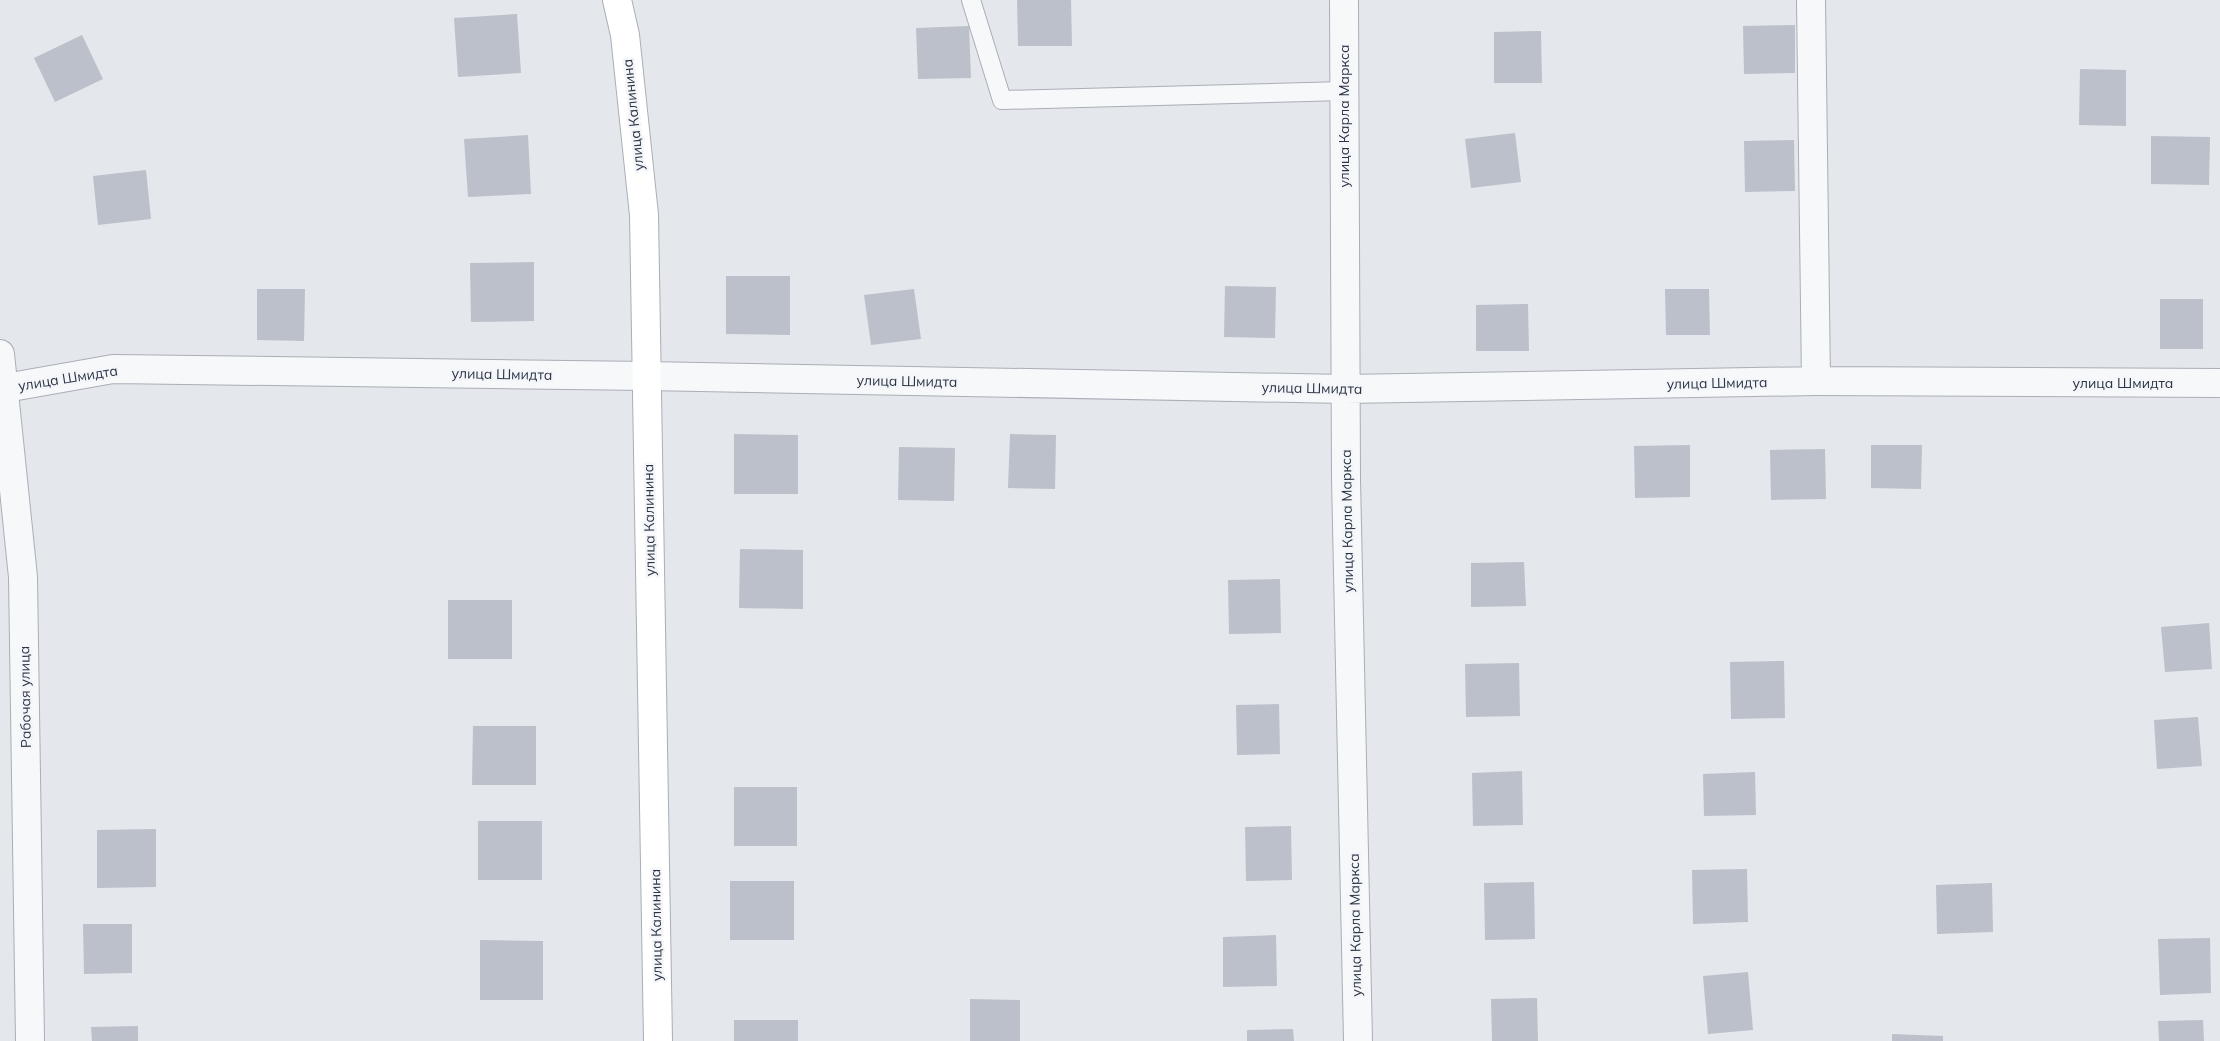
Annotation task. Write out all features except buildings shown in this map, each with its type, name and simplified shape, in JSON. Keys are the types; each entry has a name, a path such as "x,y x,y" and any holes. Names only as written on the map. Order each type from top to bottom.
{"main road":[{"name":"улица Калинина","path":"617,0 625,35 644,215 658,1041"}],"street":[{"name":"улица Карла Маркса","path":"1344,0 1345,388 1358,1041"},
{"path":"1811,0 1816,381"},
{"name":"Рабочая улица","path":"0,354 2,389 24,577 30,1041"},
{"name":"улица Шмидта","path":"2,389 113,369 1345,388 1816,381 2220,383"}],"lane":[{"path":"971,0 1002,100 1344,91"}]}
